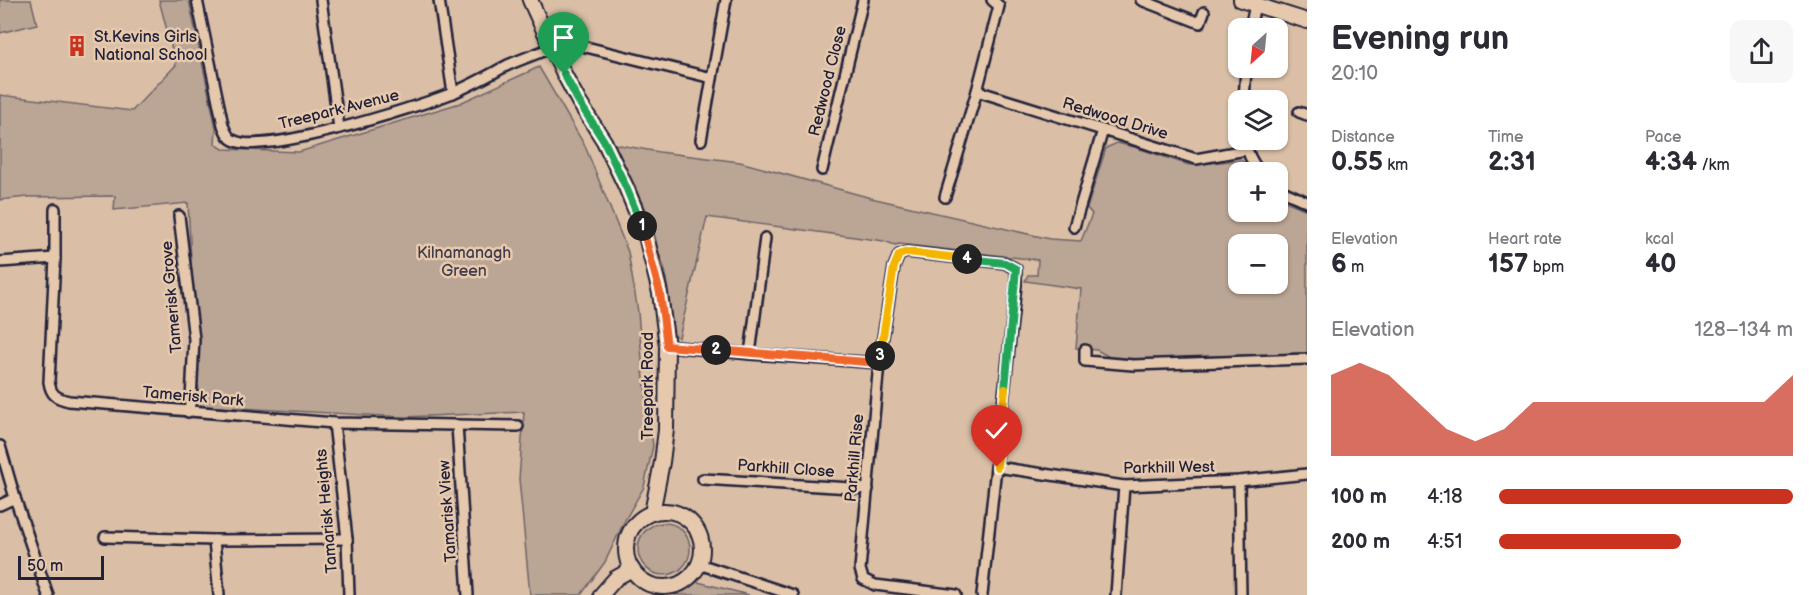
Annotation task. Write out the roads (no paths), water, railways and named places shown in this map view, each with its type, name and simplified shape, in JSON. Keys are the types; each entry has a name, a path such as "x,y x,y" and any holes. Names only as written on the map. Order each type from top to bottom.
{"street":[{"name":"Treepark Avenue","path":"196,0 219,111 227,135 233,141 248,144 299,139 400,111 453,93 511,64 550,48"},
{"path":"321,0 339,128"},
{"path":"439,0 453,93"},
{"name":"Treepark Road","path":"530,0 550,48 579,102 604,141 626,187 646,236 660,293 667,346 666,430 652,513"},
{"path":"701,140 726,0"},
{"name":"Redwood Close","path":"822,170 863,0"},
{"path":"1141,0 1200,23 1204,12"},
{"path":"1241,0 1307,21"},
{"path":"945,197 977,91 998,2"},
{"path":"1252,18 1255,5"},
{"path":"586,46 712,78"},
{"name":"Redwood Drive","path":"977,91 1196,159 1228,150"},
{"path":"1074,227 1103,130"},
{"path":"1288,193 1307,202"},
{"name":"Tamerisk Park","path":"55,209 49,382 51,391 57,398 188,412 334,423 518,426"},
{"name":"Tamerisk Grove","path":"178,216 194,339 191,400 188,412"},
{"path":"750,354 765,238"},
{"name":"Parkhill Rise","path":"956,595 875,585 863,579 860,569 879,363 894,267 899,255 907,252 1005,263 1019,268 997,467"},
{"path":"0,262 55,258"},
{"path":"667,346 879,363"},
{"path":"1085,350 1085,361 1133,365 1307,359"},
{"name":"Tamarisk Heights","path":"334,423 347,539 349,595"},
{"name":"Tamarisk View","path":"457,425 468,595"},
{"path":"0,446 48,595"},
{"path":"982,595 997,467"},
{"name":"Parkhill West","path":"997,467 1124,486 1239,481 1307,474"},
{"name":"Parkhill Close","path":"703,478 868,489"},
{"path":"1239,481 1241,595"},
{"path":"1116,595 1124,486"},
{"path":"0,505 15,498"},
{"path":"674,512 684,517 696,529 702,543 702,553 694,573 678,585 658,587 648,584 636,575 626,553 626,542 631,531 637,522 652,513 674,512"},
{"path":"105,537 214,540 347,539"},
{"path":"214,540 219,595"},
{"path":"699,564 793,595"},
{"path":"600,595 616,578 632,569"}],"place":[{"name":"St.Kevins Girls National School","path":"77,46"}],"park label":[{"name":"Kilnamanagh Green","path":"464,262"}]}
